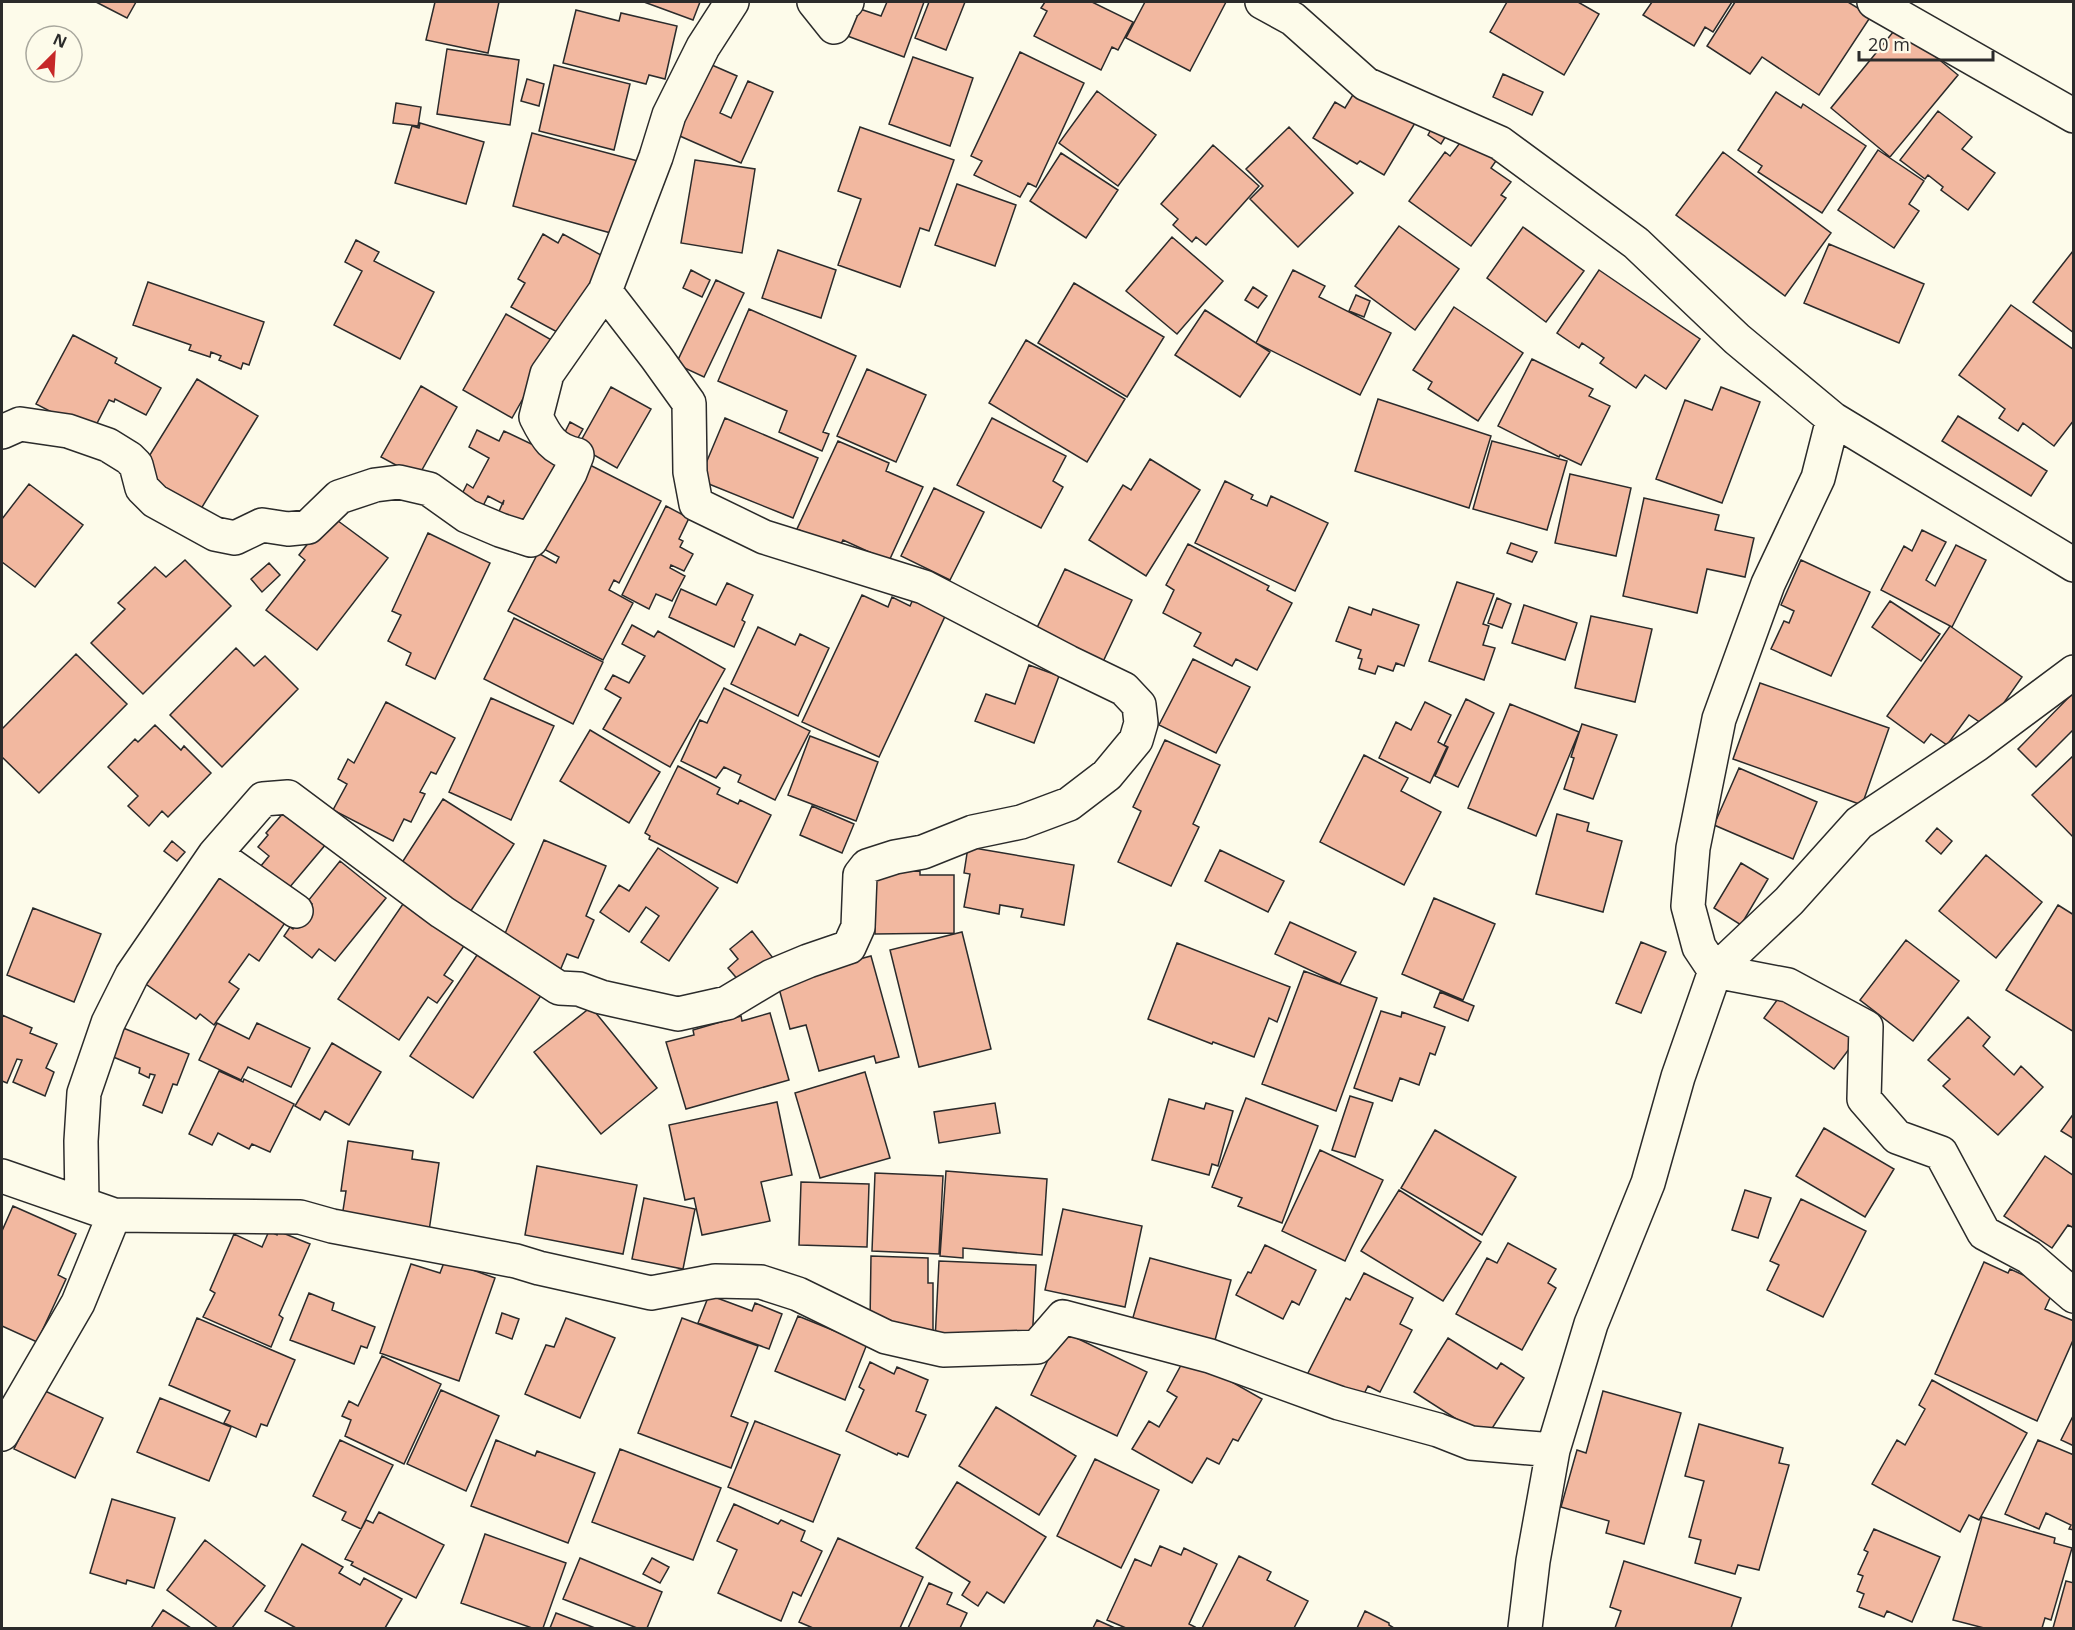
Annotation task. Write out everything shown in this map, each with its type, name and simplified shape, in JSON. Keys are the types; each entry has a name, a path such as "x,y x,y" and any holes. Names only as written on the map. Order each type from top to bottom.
{"street":[{"path":"2,432 20,424 68,431 108,445 136,465 142,488 155,501 215,534 228,538 235,538 262,525 288,529 308,527 339,497 375,484 399,482 429,489 467,516 531,540 570,473 577,455 564,451 548,440 536,417 547,374 606,291 656,157 669,115 703,47 732,2"},
{"path":"814,2 834,27 844,3 863,2"},
{"path":"1262,2 1293,19 1366,84 1500,143 1636,243 1737,339 1833,419 2073,565"},
{"path":"1874,2 2073,116"},
{"path":"82,1203 81,1141 84,1093 108,1023 132,975 214,854 263,799 288,797 442,912 559,987 579,989 601,997 678,1014 727,1004 772,976 849,947 858,927 860,876 867,866 895,857 923,852 973,831 1022,822 1069,804 1107,775 1136,740 1142,723 1139,705 1124,689 1074,666 924,587 764,537 696,504 690,471 689,403 606,291"},
{"path":"1833,419 1818,478 1768,584 1719,719 1693,848 1688,906 1699,947 1715,970 1788,985 1866,1027 1864,1099 1898,1137 1941,1153 1984,1233 2029,1257 2073,1296"},
{"path":"1525,1629 1533,1561 1553,1450 1591,1324 1648,1183 1678,1077 1715,970 1789,901 1859,823 1976,745 2073,672"},
{"path":"214,854 296,911"},
{"path":"2,1176 114,1215 300,1217 332,1226 516,1261 651,1293 715,1281 761,1282 798,1294 886,1337 943,1350 1037,1347 1063,1317 1210,1356 1339,1403 1438,1430 1470,1443 1553,1450"},
{"path":"2,1434 78,1303 114,1215"}],"building":[{"path":"96,2 136,2 127,18"},
{"path":"435,2 499,2 488,53 426,40"},
{"path":"644,2 700,2 693,20"},
{"path":"887,2 924,2 904,57 842,34 851,6 881,16"},
{"path":"929,2 965,2 946,50 915,38"},
{"path":"1045,2 1092,2 1133,22 1118,50 1112,47 1101,70 1034,36 1047,11 1041,8"},
{"path":"1145,2 1226,2 1190,71 1126,38"},
{"path":"1507,2 1578,2 1599,14 1564,75 1490,32"},
{"path":"1652,2 1732,2 1713,32 1705,27 1694,46 1643,15"},
{"path":"1735,2 1848,2 1871,16 1819,95 1762,57 1750,74 1707,46"},
{"path":"576,10 619,21 621,13 677,26 665,79 649,75 646,84 563,63"},
{"path":"1898,26 1958,75 1890,157 1831,108"},
{"path":"447,49 519,60 510,125 437,114"},
{"path":"1020,52 1084,83 1036,187 1028,183 1020,197 974,175 982,161 971,156"},
{"path":"913,57 973,78 950,146 889,124"},
{"path":"705,62 737,76 720,113 731,118 748,81 773,92 741,163 673,133"},
{"path":"554,65 630,84 614,150 539,131"},
{"path":"1503,74 1543,92 1532,115 1493,97"},
{"path":"527,79 544,84 539,106 521,101"},
{"path":"1357,88 1415,123 1384,175 1360,161 1357,164 1313,138 1335,102 1345,108"},
{"path":"1097,91 1156,135 1118,186 1059,143"},
{"path":"1776,92 1801,108 1803,104 1866,146 1822,213 1758,172 1762,166 1738,150"},
{"path":"396,103 421,107 418,126 393,123"},
{"path":"1938,111 1972,137 1962,149 1995,173 1968,210 1941,190 1943,187 1928,175 1925,179 1900,160"},
{"path":"1435,122 1449,131 1441,144 1428,135"},
{"path":"420,123 484,142 466,204 395,183 412,126 419,128"},
{"path":"860,127 954,160 929,231 920,228 900,287 838,265 861,199 838,191"},
{"path":"1289,127 1353,193 1298,247 1250,199 1263,186 1246,169"},
{"path":"532,133 638,161 618,235 513,206"},
{"path":"1466,135 1498,158 1491,168 1511,182 1501,195 1506,198 1471,246 1409,201 1445,152 1450,156"},
{"path":"1213,145 1259,186 1206,245 1196,237 1192,242 1173,225 1178,219 1161,204"},
{"path":"1878,150 1924,181 1909,204 1919,211 1894,248 1838,210"},
{"path":"1723,152 1831,233 1785,296 1676,215"},
{"path":"1061,153 1118,190 1086,238 1030,201"},
{"path":"695,160 755,169 742,253 681,243"},
{"path":"957,184 1016,205 995,266 935,245"},
{"path":"1399,226 1459,269 1415,330 1355,286"},
{"path":"1523,227 1584,271 1546,322 1487,278"},
{"path":"543,234 558,243 563,234 608,259 559,333 511,307 525,283 518,279"},
{"path":"1172,237 1223,281 1177,334 1126,291"},
{"path":"356,240 379,252 374,261 434,292 400,359 334,325 362,271 345,262"},
{"path":"1829,244 1924,284 1899,343 1804,303"},
{"path":"778,250 836,270 821,318 762,298"},
{"path":"2074,251 2074,333 2033,302"},
{"path":"691,270 710,280 702,297 683,288"},
{"path":"1293,270 1325,286 1319,297 1391,333 1360,395 1256,343"},
{"path":"1599,270 1700,339 1666,389 1645,375 1636,388 1600,363 1604,358 1582,343 1579,348 1557,333"},
{"path":"716,280 744,293 704,377 676,364"},
{"path":"148,282 264,322 249,365 243,363 241,369 219,360 221,356 211,352 210,357 189,350 191,345 133,325"},
{"path":"1074,283 1164,337 1127,397 1038,343"},
{"path":"1253,287 1267,296 1258,308 1245,300"},
{"path":"1356,295 1370,301 1364,317 1349,311"},
{"path":"2011,305 2074,350 2074,420 2054,446 2023,423 2018,431 1999,418 2005,409 1959,375"},
{"path":"1454,307 1523,353 1478,421 1428,389 1432,382 1413,370"},
{"path":"749,309 856,356 823,432 829,434 822,451 779,432 787,411 718,381"},
{"path":"1205,310 1270,352 1240,397 1175,355"},
{"path":"506,314 555,342 512,418 463,390"},
{"path":"73,335 117,358 115,363 161,388 146,415 115,399 114,402 109,400 92,433 36,404"},
{"path":"1026,340 1125,399 1087,462 989,403"},
{"path":"1532,359 1593,389 1589,396 1610,406 1581,465 1560,455 1559,457 1498,426"},
{"path":"867,369 926,395 896,462 837,436"},
{"path":"197,379 258,416 199,512 138,474"},
{"path":"421,386 457,407 418,477 381,457"},
{"path":"611,387 651,409 617,468 578,446"},
{"path":"1721,387 1760,402 1722,503 1656,479 1685,400 1712,410"},
{"path":"1378,399 1491,436 1469,508 1355,471"},
{"path":"1958,416 2047,471 2031,496 1942,441"},
{"path":"725,418 818,458 793,518 699,480"},
{"path":"992,418 1066,456 1053,481 1063,487 1041,528 957,485"},
{"path":"570,422 583,429 575,443 563,436"},
{"path":"477,430 499,441 504,431 546,451 567,468 528,532 497,516 502,504 488,496 480,512 458,502 467,484 473,488 489,458 469,447"},
{"path":"838,441 889,463 886,471 923,487 889,561 843,540 839,548 797,529"},
{"path":"1492,441 1567,461 1547,530 1473,509"},
{"path":"1150,459 1200,490 1146,576 1089,540 1123,485 1131,490"},
{"path":"584,462 661,501 619,583 614,580 609,590 633,603 603,660 508,611 538,553 556,563 559,557 540,547"},
{"path":"1570,474 1631,488 1616,556 1555,543"},
{"path":"1225,481 1253,495 1251,499 1267,506 1271,496 1328,523 1295,591 1195,543"},
{"path":"29,484 83,525 35,587 2,562 2,519"},
{"path":"934,488 984,512 950,580 901,556"},
{"path":"1644,498 1719,515 1715,530 1754,538 1745,577 1707,569 1697,613 1623,596"},
{"path":"666,506 689,518 679,539 683,541 680,547 693,554 684,571 671,565 670,568 685,576 672,601 656,594 649,609 622,595"},
{"path":"330,515 388,558 317,650 266,610 305,560 299,555"},
{"path":"1922,530 1946,542 1926,580 1935,586 1956,545 1986,560 1952,627 1881,590 1904,546 1912,551"},
{"path":"428,533 490,563 435,679 406,665 411,653 388,641 401,615 392,611"},
{"path":"1511,543 1537,552 1532,562 1507,553"},
{"path":"1188,544 1269,586 1267,590 1292,603 1257,670 1236,659 1232,666 1194,646 1201,633 1163,613 1174,590 1166,585"},
{"path":"185,560 231,606 143,694 91,643 125,609 118,603 155,567 166,577"},
{"path":"1801,560 1870,592 1831,676 1771,649 1784,621 1789,623 1794,611 1781,605"},
{"path":"269,563 280,575 262,592 251,579"},
{"path":"1065,569 1132,600 1101,666 1034,634"},
{"path":"1457,582 1494,594 1483,624 1489,626 1483,645 1495,648 1484,680 1429,661"},
{"path":"727,583 753,595 734,647 669,617 681,589 716,605"},
{"path":"862,595 888,607 892,597 910,606 914,597 947,612 879,757 802,722"},
{"path":"1497,598 1511,604 1502,628 1488,623"},
{"path":"1890,601 1940,634 1921,661 1872,627"},
{"path":"1524,605 1577,623 1565,660 1512,643"},
{"path":"1349,607 1371,615 1373,609 1419,625 1404,666 1396,663 1393,671 1378,666 1375,674 1359,669 1362,659 1358,658 1361,650 1336,641"},
{"path":"1591,616 1652,629 1635,702 1575,688"},
{"path":"514,618 603,662 573,724 484,679"},
{"path":"632,625 654,637 658,631 725,669 670,767 603,729 621,698 605,689 613,675 629,683 645,656 622,644"},
{"path":"1950,626 2022,677 1987,727 1969,715 1947,745 1931,734 1924,743 1887,716"},
{"path":"758,627 795,645 800,634 829,648 798,716 731,684"},
{"path":"236,648 254,666 265,656 298,689 222,767 170,715"},
{"path":"76,654 127,704 39,793 2,757 2,729"},
{"path":"1193,659 1250,687 1216,753 1159,725"},
{"path":"1029,665 1059,676 1034,743 975,721 986,694 1015,704"},
{"path":"1760,683 1889,728 1862,805 1733,759"},
{"path":"724,688 810,731 775,800 738,782 741,775 724,767 716,778 681,761 700,720 707,723"},
{"path":"2074,692 2074,729 2036,767 2018,749"},
{"path":"491,698 554,726 511,820 449,792"},
{"path":"1466,699 1494,713 1458,787 1435,776 1448,747 1444,745"},
{"path":"386,702 455,738 436,774 431,772 420,792 425,794 411,822 404,819 393,841 333,810 347,784 338,779 348,759 354,763"},
{"path":"1425,702 1451,715 1438,742 1447,747 1430,783 1379,758 1396,722 1411,730"},
{"path":"1510,704 1579,732 1536,836 1468,808"},
{"path":"1582,724 1617,735 1593,799 1564,789"},
{"path":"155,725 181,750 184,746 211,773 168,817 162,811 149,826 128,806 138,796 108,767 135,739 138,742"},
{"path":"590,730 660,772 629,823 560,781"},
{"path":"810,736 878,762 856,821 788,795"},
{"path":"1165,740 1220,765 1193,824 1199,827 1171,886 1118,862 1141,811 1133,807"},
{"path":"1364,755 1408,778 1401,791 1441,812 1404,885 1320,842"},
{"path":"2074,755 2074,838 2032,795"},
{"path":"678,766 720,788 717,794 738,804 740,800 771,815 737,883 649,839 650,836 645,833"},
{"path":"1739,768 1817,802 1793,859 1714,825"},
{"path":"443,799 514,844 465,920 394,875"},
{"path":"812,806 854,824 842,853 800,835"},
{"path":"285,811 326,844 284,894 256,872 269,856 258,847 268,835 266,833"},
{"path":"1557,814 1589,823 1587,831 1622,841 1603,912 1536,894"},
{"path":"1937,828 1952,841 1941,854 1926,841"},
{"path":"544,840 606,866 586,916 594,920 578,958 567,954 559,973 499,948"},
{"path":"172,841 185,852 177,861 164,851"},
{"path":"968,847 1074,865 1064,925 1021,917 1023,909 1000,905 999,914 964,907 970,874 964,873"},
{"path":"658,848 718,888 669,961 641,942 659,916 646,907 629,932 600,912 619,885 629,891"},
{"path":"1220,850 1284,881 1268,912 1205,881"},
{"path":"1986,855 2042,902 1996,958 1939,911"},
{"path":"340,861 386,898 335,961 319,949 312,958 284,936 290,927 293,929 312,904 308,901"},
{"path":"1741,863 1768,879 1741,925 1714,908"},
{"path":"220,865 291,914 259,961 249,954 229,982 239,989 214,1025 200,1014 196,1019 140,980"},
{"path":"920,871 920,875 954,875 954,933 875,934 875,902 867,872"},
{"path":"1434,898 1495,924 1463,1000 1402,974"},
{"path":"405,901 466,943 444,975 453,981 437,1003 428,997 399,1040 338,999"},
{"path":"2058,905 2074,915 2074,1032 2006,990"},
{"path":"33,908 101,934 74,1002 7,975"},
{"path":"1290,922 1356,952 1340,984 1275,954"},
{"path":"752,931 773,958 740,982 728,968 738,959 730,949"},
{"path":"962,932 991,1049 919,1067 890,950"},
{"path":"1906,940 1959,981 1913,1041 1860,1000"},
{"path":"1641,942 1666,952 1641,1013 1616,1003"},
{"path":"1177,943 1290,987 1277,1022 1269,1018 1254,1057 1213,1042 1212,1044 1148,1019"},
{"path":"483,946 546,988 473,1098 410,1056"},
{"path":"871,956 899,1057 876,1063 874,1056 819,1071 806,1025 790,1029 777,981"},
{"path":"1304,971 1377,998 1336,1111 1262,1084"},
{"path":"1785,989 1856,1040 1834,1069 1764,1018"},
{"path":"1440,992 1474,1006 1468,1021 1434,1007"},
{"path":"591,1007 657,1088 601,1134 534,1052"},
{"path":"1381,1011 1401,1017 1402,1012 1445,1027 1435,1055 1430,1053 1419,1085 1400,1078 1392,1101 1354,1088"},
{"path":"770,1013 789,1080 686,1109 666,1042 694,1035 693,1030 741,1016 742,1021"},
{"path":"2,1015 32,1028 30,1033 57,1044 46,1068 54,1072 45,1096 13,1082 22,1060 17,1059 7,1083 2,1081"},
{"path":"1968,1017 1990,1037 1983,1046 2014,1075 2021,1066 2043,1087 1998,1135 1943,1086 1950,1079 1928,1060"},
{"path":"217,1023 249,1039 257,1023 310,1048 291,1087 248,1067 241,1080 199,1060"},
{"path":"118,1026 189,1054 177,1085 173,1084 162,1113 143,1105 155,1075 150,1074 149,1078 139,1073 140,1068 106,1054"},
{"path":"332,1043 381,1072 349,1125 325,1111 320,1120 295,1106"},
{"path":"219,1071 243,1082 244,1079 294,1104 270,1152 252,1144 249,1149 218,1133 212,1145 189,1134"},
{"path":"865,1072 890,1158 820,1178 795,1093"},
{"path":"1350,1096 1373,1103 1355,1157 1332,1150"},
{"path":"1246,1098 1318,1126 1282,1223 1238,1206 1242,1198 1212,1187"},
{"path":"1169,1099 1204,1109 1206,1103 1233,1111 1218,1166 1212,1164 1209,1175 1152,1160"},
{"path":"777,1102 792,1175 761,1182 770,1221 702,1235 694,1198 685,1200 669,1125"},
{"path":"995,1103 1000,1133 939,1143 934,1112"},
{"path":"2074,1113 2074,1139 2061,1131"},
{"path":"1824,1128 1894,1169 1865,1217 1796,1176"},
{"path":"1435,1130 1516,1177 1482,1235 1401,1188"},
{"path":"348,1141 413,1151 412,1159 439,1163 429,1231 342,1217 346,1191 341,1191"},
{"path":"1320,1150 1383,1180 1345,1261 1282,1231"},
{"path":"2045,1156 2074,1176 2074,1228 2068,1225 2052,1248 2004,1216"},
{"path":"537,1166 637,1185 623,1254 525,1235"},
{"path":"946,1171 1047,1179 1042,1255 963,1248 963,1258 940,1256"},
{"path":"875,1173 943,1176 939,1254 872,1251"},
{"path":"801,1182 869,1184 867,1247 799,1245"},
{"path":"1399,1190 1481,1242 1443,1301 1361,1251"},
{"path":"1745,1190 1771,1198 1758,1238 1732,1230"},
{"path":"644,1198 695,1209 683,1269 632,1259"},
{"path":"1801,1199 1866,1231 1823,1317 1767,1290 1779,1265 1770,1261"},
{"path":"13,1206 76,1234 58,1275 66,1279 37,1342 2,1326 2,1231"},
{"path":"1063,1209 1142,1226 1125,1307 1045,1290"},
{"path":"269,1231 277,1235 278,1231 310,1244 279,1315 283,1318 271,1347 203,1317 215,1293 210,1290 234,1234 262,1247"},
{"path":"1508,1243 1556,1269 1548,1283 1556,1288 1522,1350 1456,1314 1487,1258 1497,1263"},
{"path":"1265,1245 1316,1270 1299,1305 1292,1301 1283,1319 1236,1295 1248,1272 1251,1273"},
{"path":"871,1256 928,1258 928,1283 933,1283 933,1336 870,1323"},
{"path":"1150,1258 1231,1280 1214,1344 1132,1321"},
{"path":"445,1260 495,1278 459,1381 380,1353 411,1264 440,1273"},
{"path":"939,1261 1036,1265 1032,1344 935,1341"},
{"path":"1984,1262 2008,1273 2010,1269 2054,1289 2045,1309 2074,1321 2074,1338 2037,1421 1935,1374"},
{"path":"1364,1273 1413,1298 1400,1324 1412,1330 1380,1392 1368,1386 1360,1402 1307,1375 1346,1298 1350,1300"},
{"path":"309,1293 334,1303 332,1310 375,1327 367,1348 361,1346 354,1364 290,1340"},
{"path":"709,1295 752,1311 755,1303 782,1314 769,1349 698,1323"},
{"path":"502,1313 519,1319 512,1339 496,1333"},
{"path":"798,1316 867,1344 845,1400 775,1371"},
{"path":"197,1318 295,1360 267,1426 261,1424 256,1437 224,1423 230,1411 169,1385"},
{"path":"566,1318 615,1338 580,1418 525,1394 546,1345 554,1347"},
{"path":"682,1318 758,1346 731,1416 748,1423 731,1468 638,1433"},
{"path":"1062,1331 1147,1372 1117,1436 1031,1395"},
{"path":"1448,1338 1497,1369 1501,1363 1524,1378 1486,1438 1414,1392"},
{"path":"382,1356 441,1384 404,1464 345,1436 351,1420 342,1416 349,1401 358,1406"},
{"path":"1186,1356 1262,1399 1238,1441 1233,1439 1219,1464 1207,1458 1192,1483 1132,1449 1149,1421 1159,1427 1177,1397 1167,1391"},
{"path":"870,1362 894,1374 897,1367 928,1380 916,1411 926,1415 908,1457 898,1453 897,1455 846,1431 864,1390 859,1387"},
{"path":"1932,1380 2027,1433 1979,1520 1969,1515 1960,1532 1872,1484 1897,1440 1905,1445 1925,1409 1919,1405"},
{"path":"43,1390 103,1418 75,1478 14,1449"},
{"path":"441,1390 499,1416 466,1491 407,1464"},
{"path":"1603,1391 1681,1413 1644,1544 1606,1533 1609,1521 1561,1507 1577,1450 1586,1453"},
{"path":"160,1398 231,1427 209,1481 137,1452"},
{"path":"996,1407 1076,1456 1039,1515 959,1466"},
{"path":"2074,1414 2074,1446 2061,1440"},
{"path":"755,1421 840,1455 813,1522 728,1487"},
{"path":"1699,1424 1783,1448 1779,1463 1789,1465 1759,1570 1738,1565 1735,1574 1695,1563 1701,1540 1689,1537 1704,1481 1685,1476"},
{"path":"340,1440 393,1465 361,1529 342,1520 346,1512 313,1496"},
{"path":"496,1440 535,1456 537,1451 595,1473 568,1543 471,1506"},
{"path":"2038,1440 2074,1455 2074,1530 2069,1529 2071,1525 2046,1513 2039,1529 2005,1514"},
{"path":"620,1449 721,1488 693,1560 592,1522"},
{"path":"1095,1459 1159,1490 1121,1568 1057,1536"},
{"path":"957,1482 1046,1537 1004,1603 987,1592 978,1606 962,1595 970,1582 916,1548"},
{"path":"112,1499 175,1518 154,1588 127,1580 126,1584 90,1573"},
{"path":"734,1504 778,1524 781,1520 805,1531 801,1541 822,1551 801,1596 793,1592 781,1621 718,1593 737,1550 717,1541"},
{"path":"379,1512 444,1545 416,1598 351,1565 353,1562 345,1559 366,1520 373,1523"},
{"path":"1982,1517 2055,1538 2054,1543 2072,1548 2051,1620 2045,1618 2042,1628 1984,1628 1953,1620"},
{"path":"1874,1529 1940,1557 1912,1622 1887,1611 1884,1617 1859,1607 1864,1594 1857,1591 1863,1576 1858,1574 1868,1552 1864,1550"},
{"path":"485,1534 566,1563 543,1628 532,1628 461,1603"},
{"path":"838,1538 923,1577 900,1628 813,1628 799,1622"},
{"path":"205,1540 265,1586 232,1628 218,1628 167,1590"},
{"path":"302,1544 343,1567 339,1573 360,1585 364,1578 402,1599 385,1628 296,1628 265,1611"},
{"path":"1160,1546 1181,1555 1184,1548 1217,1564 1189,1624 1195,1627 1126,1628 1107,1620 1135,1559 1151,1566"},
{"path":"1239,1556 1271,1572 1267,1580 1308,1601 1294,1628 1202,1628"},
{"path":"580,1558 662,1592 647,1628 637,1628 563,1599"},
{"path":"652,1558 669,1567 660,1583 643,1574"},
{"path":"1624,1561 1741,1598 1731,1628 1615,1628 1621,1611 1610,1607"},
{"path":"2066,1581 2074,1583 2074,1628 2053,1628"},
{"path":"929,1583 952,1593 947,1604 967,1613 960,1628 908,1628"},
{"path":"163,1610 191,1628 151,1628"},
{"path":"1365,1611 1389,1623 1394,1628 1357,1628"},
{"path":"556,1613 595,1628 550,1628"},
{"path":"1097,1620 1115,1628 1093,1628"}]}
